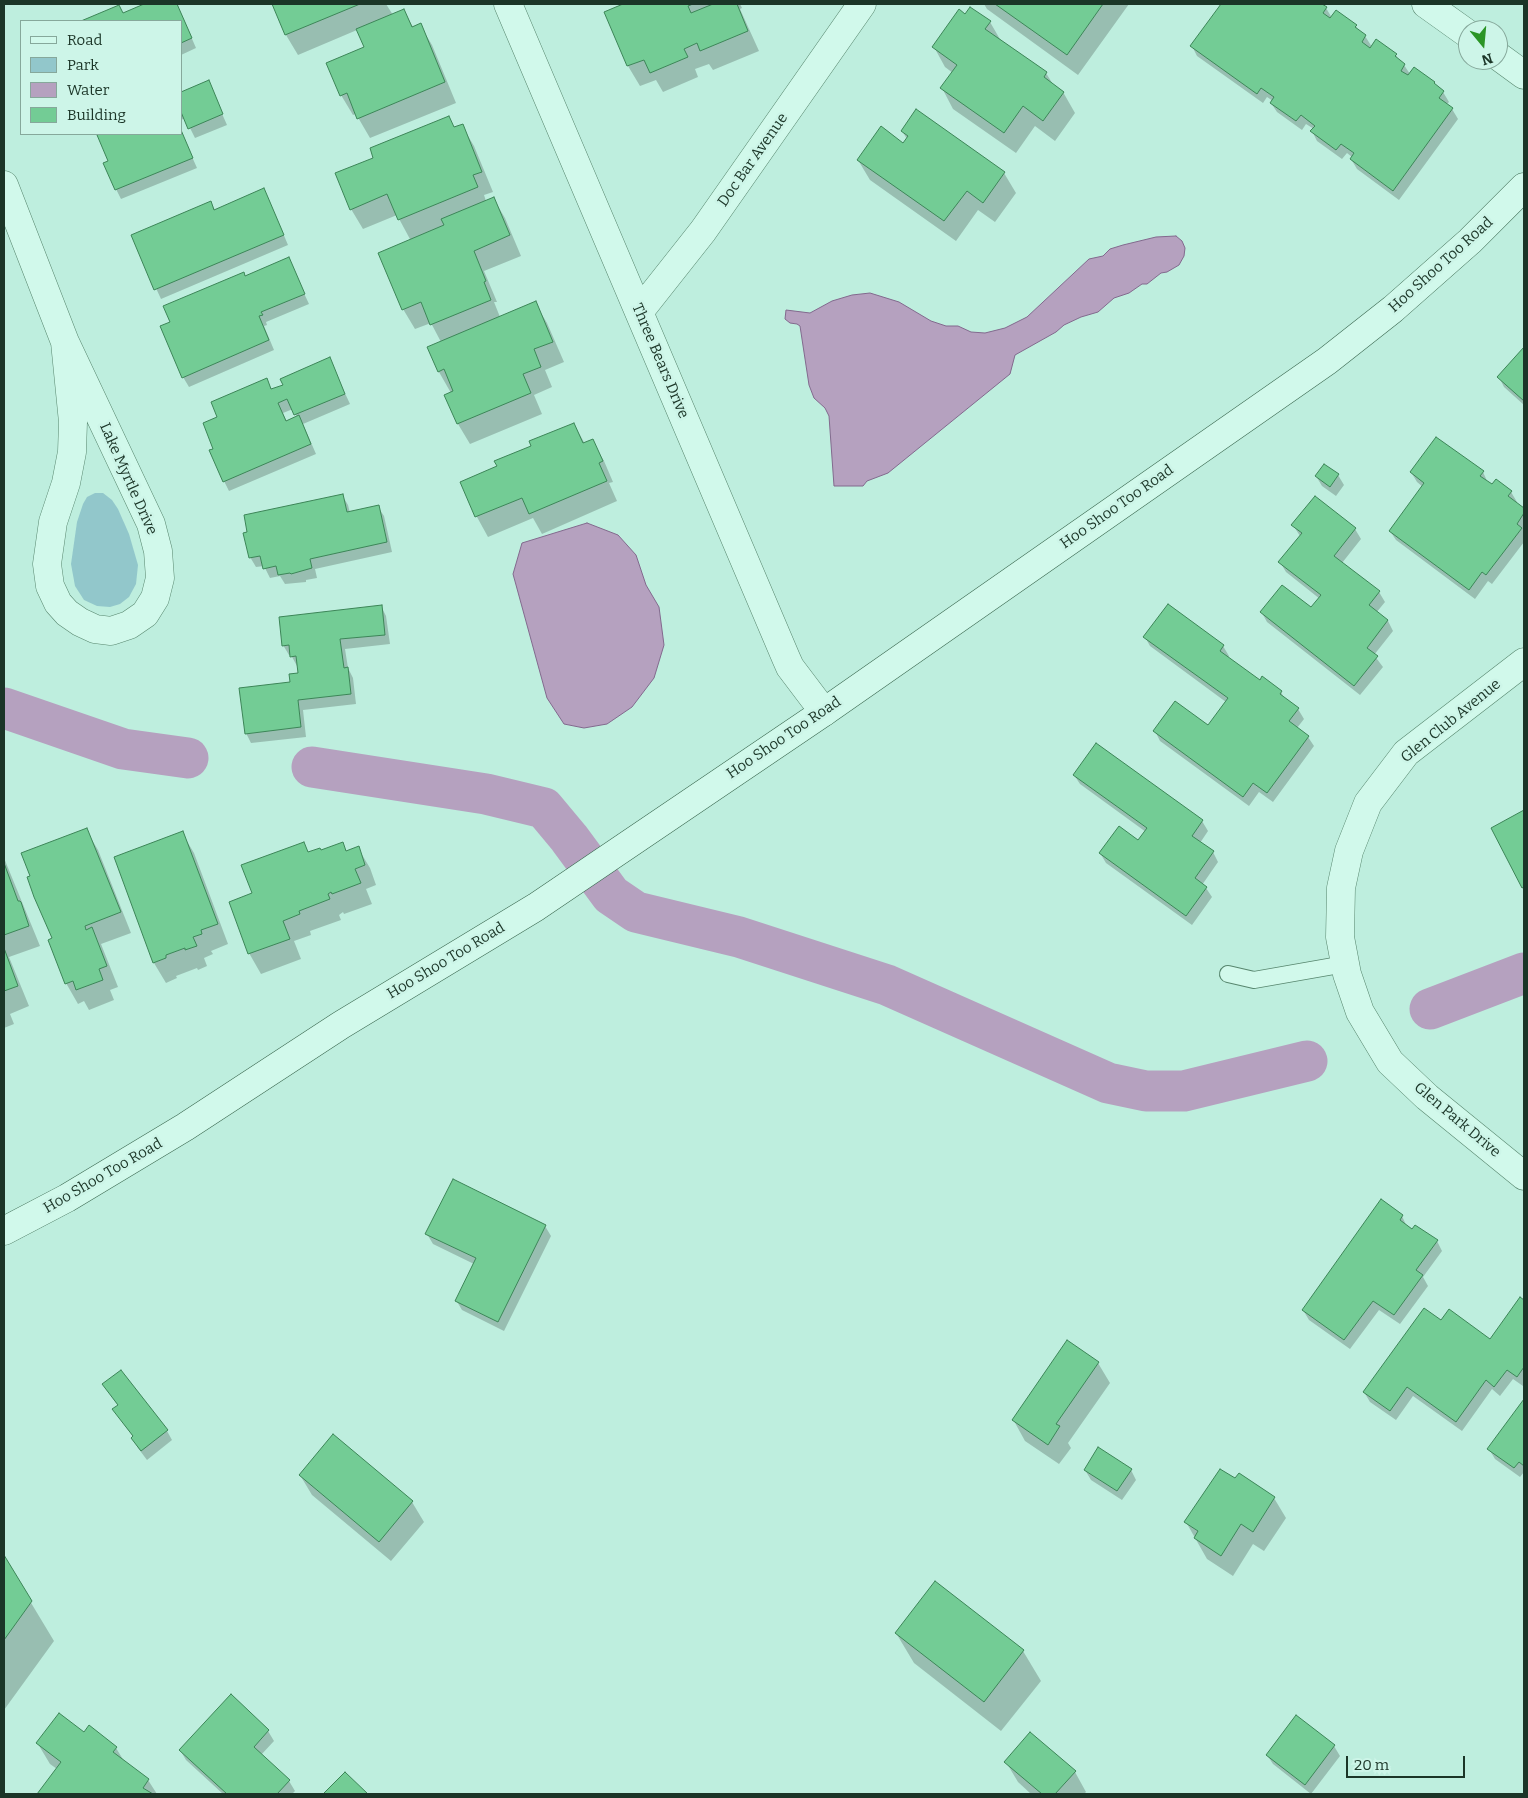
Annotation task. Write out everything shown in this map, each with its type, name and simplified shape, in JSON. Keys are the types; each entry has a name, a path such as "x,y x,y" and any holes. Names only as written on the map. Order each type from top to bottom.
{"street":[{"name":"Three Bears Drive","path":"508,4 790,667 824,712"},
{"name":"Doc Bar Avenue","path":"639,312 703,231 862,4"},
{"path":"1426,4 1458,27"},
{"path":"1508,63 1524,75"},
{"name":"Lake Myrtle Drive","path":"4,185 65,342 151,524 158,551 160,578 155,598 144,614 129,625 111,631 95,629 67,613 58,603 50,586 47,564 53,522 66,483 72,452 73,422 65,342"},
{"name":"Hoo Shoo Too Road","path":"4,1231 67,1198 186,1127 341,1025 536,907 824,712 1327,361 1400,303 1470,241 1524,187"},
{"name":"Glen Club Avenue","path":"1390,1062 1360,1012 1345,964 1340,937 1341,888 1348,851 1368,803 1406,753 1524,662"},
{"name":"Glen Park Drive","path":"1390,1062 1427,1097 1524,1176"}],"lane":[{"path":"1228,974 1254,980 1345,964"}],"green space":[{"path":"95,493 103,493 112,500 118,509 129,534 138,565 136,584 129,597 120,604 110,607 97,606 84,600 75,586 71,564 77,522 83,504 87,497"}],"water":[{"path":"1176,236 1182,241 1185,248 1184,256 1179,265 1167,272 1161,273 1147,284 1142,284 1129,293 1114,298 1098,312 1064,325 1056,332 1015,355 1010,374 888,473 867,481 863,486 834,486 829,416 825,408 814,398 809,385 800,326 790,323 785,319 786,310 810,313 832,301 852,295 870,293 899,302 931,321 946,326 958,326 971,332 985,333 1005,328 1027,317 1089,259 1103,256 1110,249 1123,245 1156,237"},
{"path":"587,523 618,535 636,555 646,585 659,607 664,645 654,678 632,707 607,724 584,728 564,724 547,698 513,574 522,543"}],"building":[{"path":"144,4 177,4 192,38 182,43 182,20 83,20 119,5 123,13"},
{"path":"272,4 360,4 285,35"},
{"path":"623,4 693,4 688,6 691,13 713,4 737,4 748,31 700,51 697,43 684,49 688,57 650,73 644,60 627,66 604,12"},
{"path":"995,4 1103,4 1067,55"},
{"path":"1221,4 1322,4 1327,7 1323,13 1330,18 1336,10 1357,25 1355,27 1366,35 1362,42 1370,48 1376,39 1397,54 1395,56 1405,64 1401,71 1408,75 1414,67 1435,82 1444,91 1439,98 1453,108 1393,191 1350,159 1354,153 1341,144 1336,150 1310,131 1315,126 1301,115 1296,121 1270,103 1274,97 1261,88 1257,94 1190,46"},
{"path":"970,7 991,21 985,29 1047,72 1044,77 1064,92 1043,121 1023,106 1004,133 940,88 957,65 932,47 959,9 965,14"},
{"path":"404,9 412,27 421,23 445,82 357,119 347,93 340,96 326,63 364,47 356,29"},
{"path":"209,80 223,114 188,129 182,114 182,92"},
{"path":"916,109 1005,172 983,203 967,191 944,221 857,160 881,126 903,143 908,136 901,131"},
{"path":"449,116 454,127 463,124 482,172 473,175 478,187 398,220 387,194 350,210 335,173 373,158 370,148"},
{"path":"182,132 193,158 115,190 103,163 108,161 97,135 182,135"},
{"path":"264,188 284,235 154,290 131,235 211,201 214,210"},
{"path":"494,197 510,235 474,251 486,281 484,282 491,300 430,325 421,302 402,310 378,253 444,225 441,219"},
{"path":"289,257 305,294 261,312 263,315 259,316 269,340 182,378 160,326 170,322 163,306 244,272 245,276"},
{"path":"536,301 553,342 534,349 541,367 523,374 531,393 457,424 444,395 453,391 444,369 438,372 427,347"},
{"path":"1524,347 1524,401 1497,377"},
{"path":"330,357 345,394 294,415 287,399 278,403 286,421 299,415 311,444 223,482 209,450 213,449 203,423 217,417 211,402 267,378 271,389 283,385 280,379"},
{"path":"574,423 583,443 593,439 603,461 599,463 607,481 529,514 522,498 475,517 460,482 497,466 494,461 531,446 529,441"},
{"path":"1436,437 1484,471 1480,476 1492,484 1496,479 1512,491 1508,496 1524,508 1524,513 1517,524 1522,528 1486,575 1482,572 1469,590 1389,531 1424,483 1410,472"},
{"path":"1324,464 1339,474 1330,487 1315,476"},
{"path":"343,494 347,512 379,505 387,542 310,559 312,568 291,574 278,575 276,566 263,569 260,556 249,558 243,533 247,532 244,515"},
{"path":"1315,496 1356,528 1334,556 1380,591 1369,605 1388,620 1367,648 1378,656 1354,686 1260,612 1282,585 1311,607 1321,595 1278,562 1302,533 1291,525"},
{"path":"1168,604 1224,645 1220,651 1260,680 1262,676 1282,691 1280,694 1299,708 1289,721 1309,736 1267,793 1253,783 1243,797 1153,731 1175,701 1208,725 1228,698 1143,637"},
{"path":"382,605 385,635 340,639 344,668 348,667 351,694 298,700 301,727 245,734 239,688 290,682 289,674 298,673 296,656 290,657 289,645 282,646 279,617"},
{"path":"1096,743 1203,820 1192,836 1214,851 1195,878 1207,887 1186,916 1099,853 1119,826 1138,840 1147,828 1073,775"},
{"path":"1524,810 1524,887 1522,888 1491,828"},
{"path":"87,828 121,912 85,926 86,930 92,927 107,966 99,969 103,980 76,990 73,981 65,984 48,940 52,938 34,897 27,877 30,876 21,853"},
{"path":"183,831 218,924 201,930 202,934 193,937 197,946 166,955 166,958 153,963 114,857"},
{"path":"304,842 308,852 320,848 321,850 343,842 346,851 359,846 365,865 355,869 361,883 332,894 331,892 328,894 330,899 299,911 300,914 283,921 290,939 248,954 229,902 252,893 241,865"},
{"path":"4,863 29,926 4,935"},
{"path":"4,948 18,986 4,991"},
{"path":"453,1179 546,1225 498,1322 455,1301 476,1258 425,1234"},
{"path":"1381,1199 1403,1215 1400,1220 1412,1229 1415,1225 1438,1240 1416,1270 1423,1275 1394,1315 1373,1301 1344,1340 1302,1310"},
{"path":"1520,1297 1524,1300 1524,1367 1517,1377 1507,1370 1494,1387 1486,1380 1456,1422 1407,1387 1390,1411 1363,1392 1424,1308 1441,1320 1449,1309 1490,1339"},
{"path":"1067,1340 1099,1362 1056,1424 1060,1426 1048,1445 1012,1420"},
{"path":"121,1370 168,1430 141,1451 131,1438 133,1436 112,1409 118,1405 102,1384"},
{"path":"1524,1399 1524,1466 1519,1462 1514,1468 1487,1449"},
{"path":"333,1434 413,1501 379,1542 299,1475"},
{"path":"1098,1447 1132,1469 1117,1491 1084,1470"},
{"path":"1220,1469 1235,1478 1239,1473 1275,1497 1253,1532 1241,1524 1221,1556 1194,1538 1198,1531 1184,1522"},
{"path":"4,1555 32,1601 4,1640"},
{"path":"935,1581 1024,1650 984,1702 895,1633"},
{"path":"231,1694 269,1730 254,1747 290,1780 277,1794 227,1794 179,1750"},
{"path":"59,1713 84,1732 89,1725 117,1747 113,1752 149,1779 143,1788 153,1794 37,1794 61,1762 36,1743"},
{"path":"1296,1715 1335,1745 1305,1785 1266,1755"},
{"path":"1030,1732 1076,1771 1055,1794 1042,1794 1004,1762"},
{"path":"345,1772 368,1794 323,1794"}],"waterway":[{"path":"4,708 123,749 188,758"},
{"path":"312,767 486,794 544,808 569,838 611,895 636,912 739,937 887,985 1108,1083 1146,1091 1184,1091 1307,1061"},
{"path":"1430,1009 1524,973"}]}
